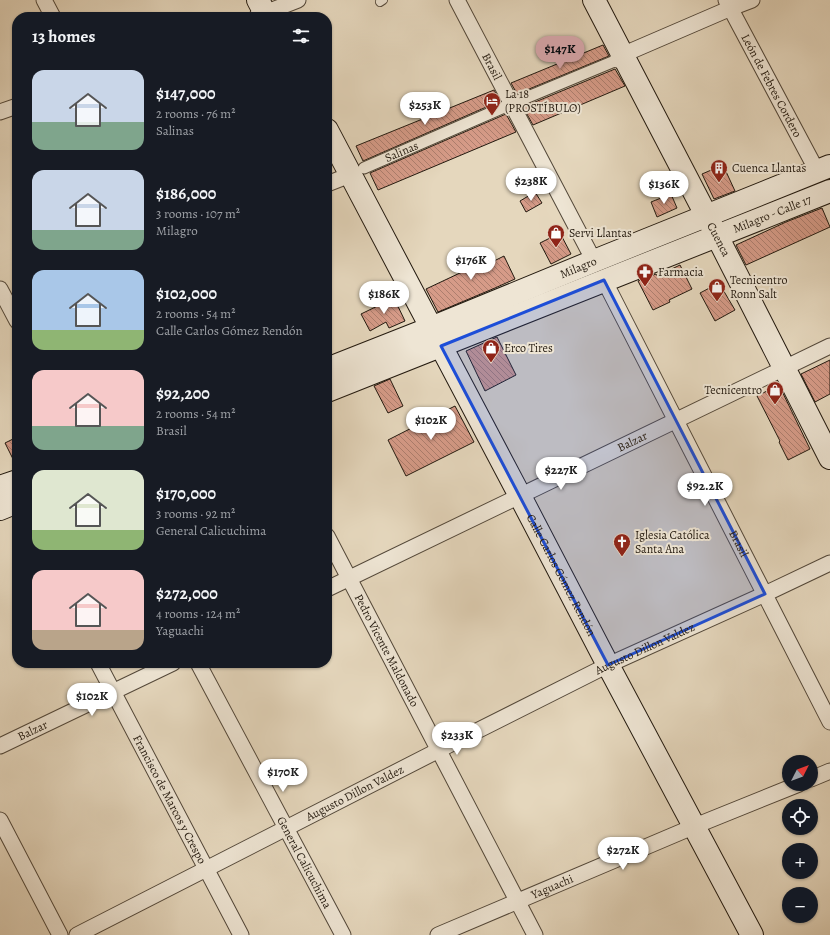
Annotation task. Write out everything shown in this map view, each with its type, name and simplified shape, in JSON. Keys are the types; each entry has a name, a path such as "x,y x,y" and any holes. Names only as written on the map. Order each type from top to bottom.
{"main road":[{"name":"Cuenca","path":"594,0 619,57 717,236 830,458"},
{"name":"Calle Carlos Gómez Rendón","path":"332,137 357,171 436,337 752,935"},
{"name":"Milagro","path":"332,389 594,260 824,169"},
{"name":"Milagro - Calle 17","path":"717,236 829,193"},
{"name":"Milagro","path":"332,368 436,337 604,280 717,236"}],"street":[{"path":"44,0 50,12"},
{"path":"261,12 298,0"},
{"name":"Brasil","path":"457,0 594,260"},
{"name":"Salinas","path":"332,182 619,57 729,4 752,0"},
{"name":"León de Febres Cordero","path":"729,4 824,169"},
{"path":"0,112 12,108"},
{"name":"Brasil","path":"604,280 830,722"},
{"path":"0,289 11,314"},
{"name":"Balzar","path":"332,586 830,346"},
{"name":"Pedro Vicente Maldonado","path":"332,546 535,935"},
{"name":"Augusto Dillon Valdez","path":"77,935 438,750 608,665 830,563"},
{"name":"Francisco de Marcos y Crespo","path":"101,668 241,935"},
{"name":"Balzar","path":"0,746 163,668"},
{"name":"General Calicuchima","path":"201,668 343,935"},
{"path":"818,776 830,771"},
{"name":"Yaguachi","path":"438,935 695,826 782,791"},
{"path":"0,820 60,935"}],"highlighted area":[{"path":"604,280 765,594 608,665 441,346"}],"building":[{"path":"603,45 609,56 517,94 511,83"},
{"path":"615,69 625,86 533,125 523,107"},
{"path":"494,90 500,101 363,161 356,146"},
{"path":"506,114 516,132 378,190 370,173"},
{"name":"Cuenca Llantas","path":"723,165 735,191 714,199 702,174"},
{"path":"535,192 542,203 526,212 520,201"},
{"path":"671,194 677,208 657,217 651,202"},
{"path":"822,208 830,227 746,265 736,245 786,222"},
{"name":"Servi Llantas","path":"560,233 571,254 551,264 540,243"},
{"path":"480,249 488,264 504,256 515,279 438,312 426,289 462,272 457,260"},
{"path":"680,265 692,289 669,300 670,302 653,310 638,281 656,274 657,276"},
{"name":"Tecnicentro Ronn Salt","path":"719,283 735,310 715,321 700,293"},
{"path":"394,298 405,321 389,328 386,322 370,331 361,314"},
{"name":"Erco Tires","path":"497,337 516,375 485,391 466,351"},
{"path":"830,360 830,394 815,402 801,374"},
{"path":"390,379 403,406 388,413 374,386"},
{"path":"779,385 810,449 788,460 757,396"},
{"path":"455,406 474,442 406,476 388,440"},
{"path":"12,440 12,457 5,443"}],"place":[{"name":"La 18 (PROSTÍBULO)","path":"492,116"},
{"name":"Cuenca Llantas","path":"719,183"},
{"name":"Servi Llantas","path":"556,248"},
{"name":"Farmacia","path":"645,287"},
{"name":"Tecnicentro Ronn Salt","path":"717,302"},
{"name":"Erco Tires","path":"491,363"},
{"name":"Tecnicentro","path":"775,405"},
{"name":"Iglesia Católica Santa Ana","path":"622,557"}]}
